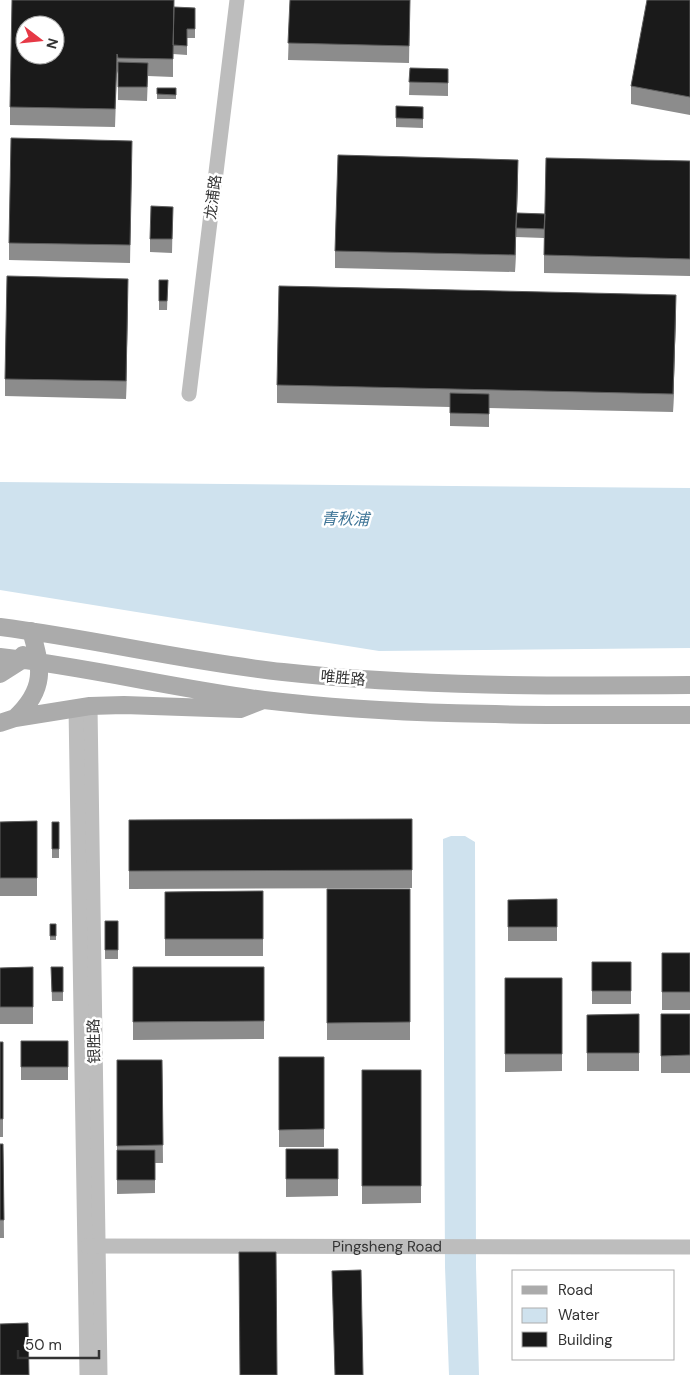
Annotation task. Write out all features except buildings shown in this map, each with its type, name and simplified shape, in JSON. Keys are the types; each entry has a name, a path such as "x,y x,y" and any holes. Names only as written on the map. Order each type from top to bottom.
{"main road":[{"name":"唯胜路","path":"0,627 281,672 386,682 495,686 690,686"},
{"path":"0,674 22,660 31,631"},
{"path":"8,721 28,706 36,689 40,662 31,631"},
{"name":"唯胜路","path":"0,657 40,662 263,700 353,708 505,716 690,715"},
{"path":"8,721 83,707 124,705 240,709 263,700"}],"street":[{"name":"龙浦路","path":"189,394 237,0"},
{"name":"银胜路","path":"83,707 90,1246 87,1375"},
{"name":"银胜路","path":"90,1246 100,1375"},
{"name":"Pingsheng Road","path":"90,1246 690,1247"}],"water":[{"name":"青秋浦","path":"0,482 690,488 690,648 379,651 0,590"},
{"path":"451,836 465,836 475,842 476,1267 479,1375 449,1375 445,1267 443,839"}]}
